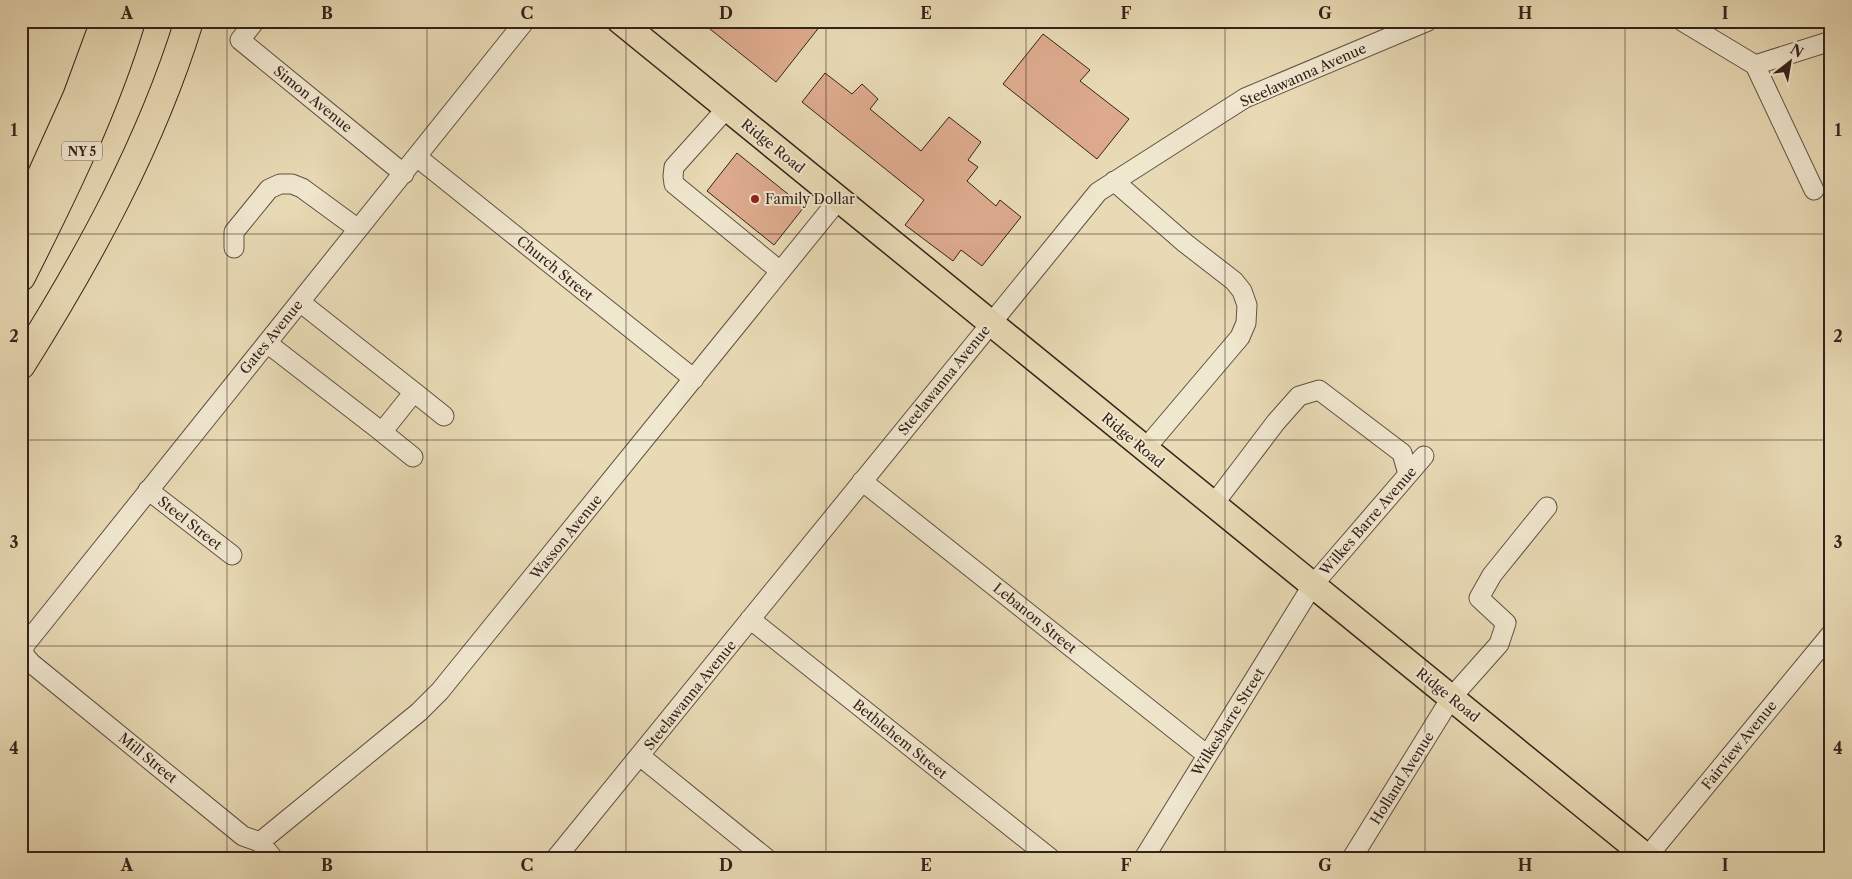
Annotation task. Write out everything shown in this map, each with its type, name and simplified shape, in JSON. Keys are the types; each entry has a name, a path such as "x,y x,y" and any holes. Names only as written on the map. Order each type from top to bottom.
{"highway":[{"name":"NY 5","path":"21,221 77,97 105,21"},
{"name":"NY 5","path":"21,277 83,149 106,94 132,21"},
{"path":"21,365 73,279 133,166 175,66 189,21"}],"main road":[{"name":"Ridge Road","path":"620,21 1312,586 1648,857"}],"street":[{"name":"Simon Avenue","path":"255,21 240,40 404,174"},
{"name":"Gates Avenue","path":"24,655 26,641 404,174 525,21"},
{"name":"Steelawanna Avenue","path":"556,858 1098,192 1245,98 1428,21"},
{"path":"1682,21 1755,65 1814,190"},
{"path":"1755,65 1831,41"},
{"path":"727,108 674,167 672,176 674,184 780,271"},
{"name":"Church Street","path":"417,157 694,379"},
{"path":"1114,181 1185,243 1234,281 1242,291 1248,305 1246,323 1240,337 1145,450"},
{"path":"234,248 234,232 269,189 280,184 292,184 302,188 358,229"},
{"name":"Wasson Avenue","path":"260,842 419,712 440,692 839,199"},
{"path":"300,302 444,416"},
{"path":"267,343 412,457"},
{"path":"1213,505 1276,422 1299,396 1319,390 1402,453 1408,474"},
{"path":"382,432 414,392"},
{"name":"Wilkes Barre Avenue","path":"1312,586 1424,456"},
{"name":"Lebanon Street","path":"862,481 1207,756"},
{"name":"Steel Street","path":"148,490 232,555"},
{"name":"Holland Avenue","path":"1352,858 1451,698 1499,644 1506,623 1479,598 1492,575 1547,507"},
{"name":"Wilkesbarre Street","path":"1144,858 1312,586"},
{"name":"Bethlehem Street","path":"750,619 1050,858"},
{"name":"Fairview Avenue","path":"1648,857 1831,634"},
{"name":"Mill Street","path":"24,655 243,836 260,842 273,858"},
{"path":"640,756 766,858"}],"building":[{"path":"700,21 824,21 776,82"},
{"path":"1043,34 1090,70 1080,81 1129,119 1097,159 1003,84"},
{"path":"825,73 852,94 862,84 878,99 870,109 921,151 949,117 981,142 968,160 978,167 967,181 996,206 1000,200 1021,217 982,266 961,250 953,261 905,225 924,200 802,102"},
{"name":"Family Dollar","path":"737,153 804,207 774,245 707,191"}],"place":[{"name":"Family Dollar","path":"755,199"}]}
